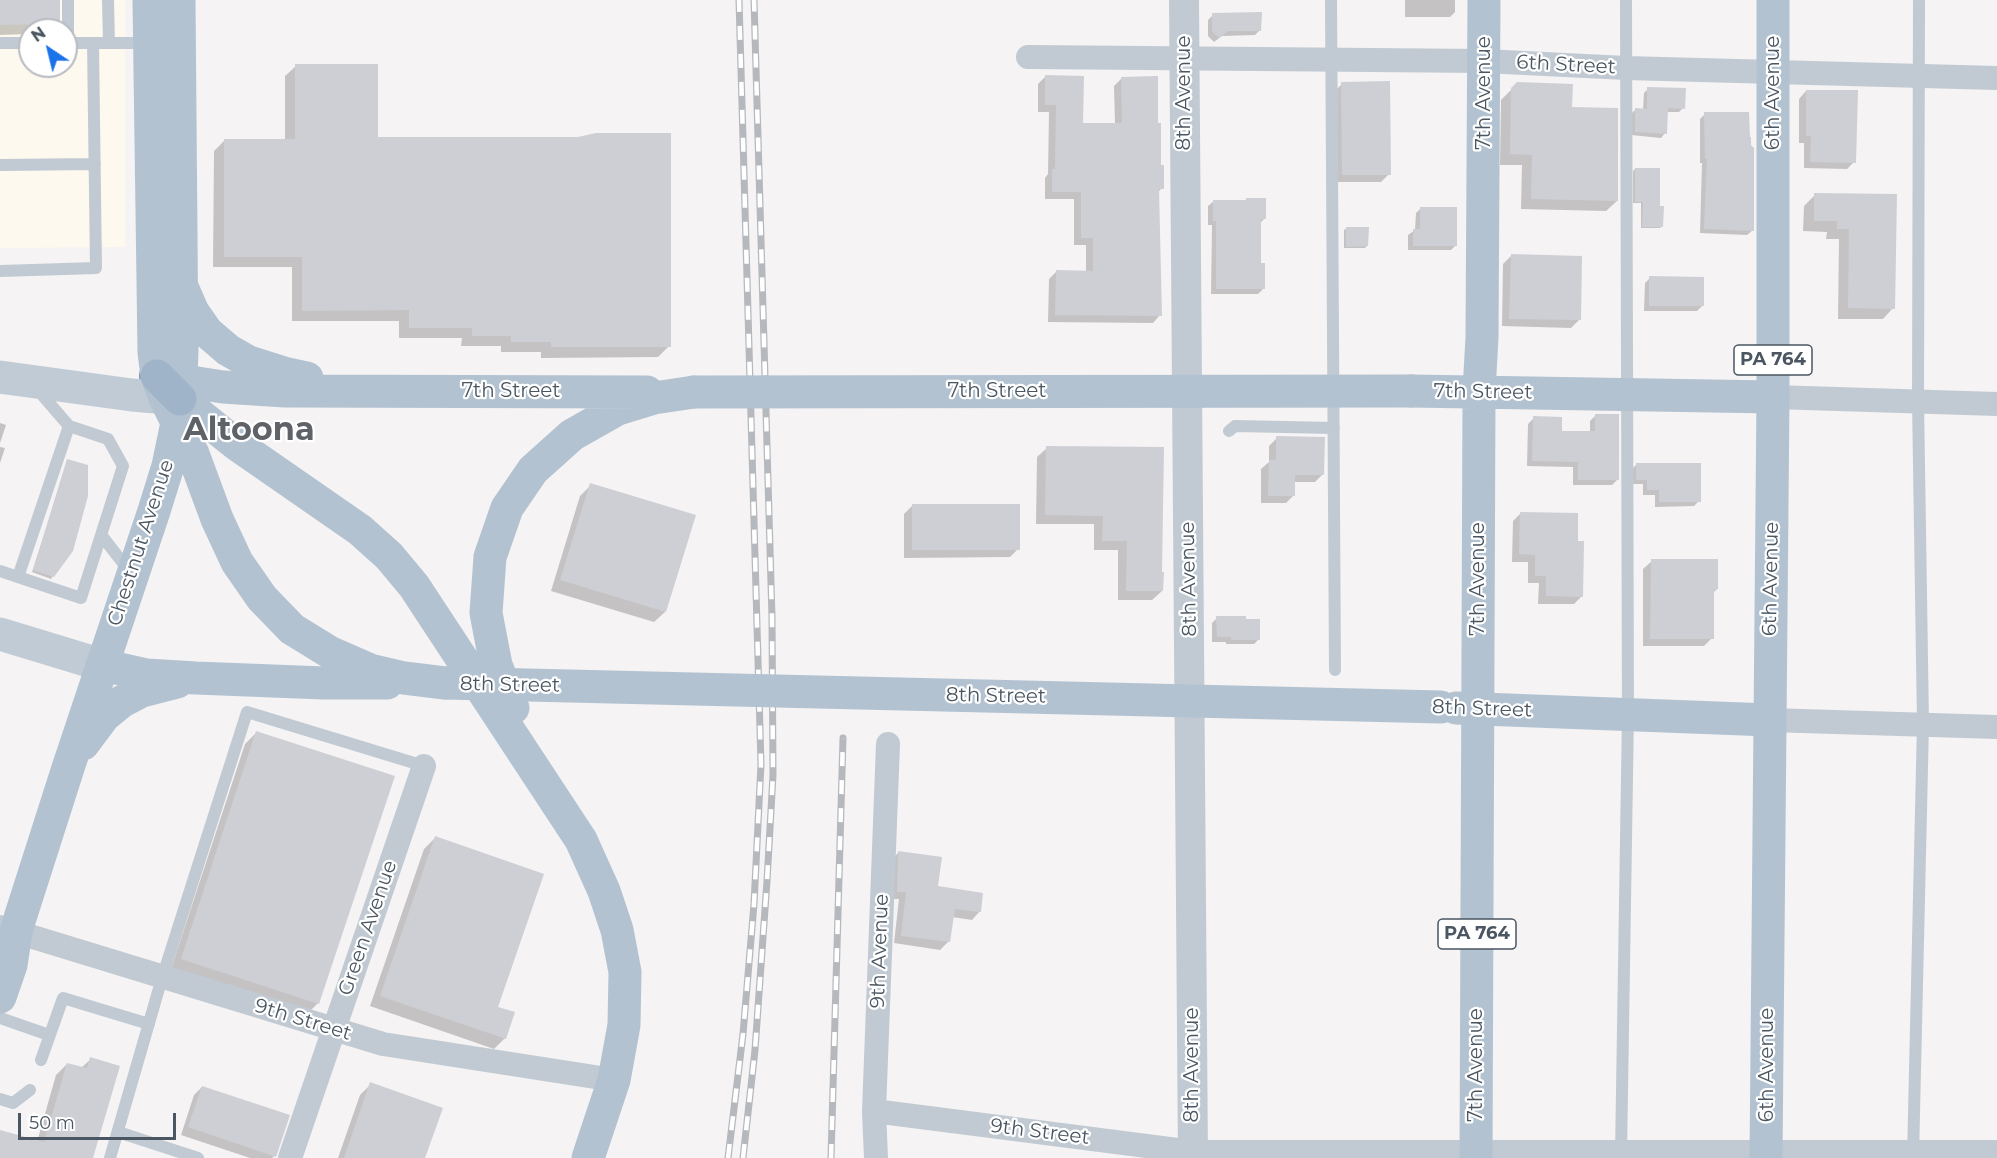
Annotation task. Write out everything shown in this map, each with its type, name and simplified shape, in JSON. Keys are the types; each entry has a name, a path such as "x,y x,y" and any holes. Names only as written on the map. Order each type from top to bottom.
{"main road":[{"name":"Chestnut Avenue","path":"149,0 152,328 172,395"},
{"name":"Chestnut Avenue","path":"0,997 11,965 8,930 68,768 168,466 181,286 179,0"},
{"name":"7th Avenue","path":"1476,1155 1479,392 1484,0"},
{"name":"6th Avenue","path":"1766,1155 1773,397 1773,0"},
{"path":"181,286 193,312 207,332 228,350 249,362 284,374 329,383 394,390"},
{"name":"7th Street","path":"0,354 172,395"},
{"name":"7th Street","path":"15,379 172,395 223,387 285,391 1411,391 1773,397"},
{"path":"588,1158 614,1080 624,1025 625,972 617,930 604,891 581,840 519,725 496,665 486,613 490,557 507,508 532,470 572,435 618,409 654,398 694,392"},
{"path":"172,395 217,519 237,562 262,598 292,629 332,653 370,670 404,678 445,683"},
{"path":"172,395 236,444 360,530 389,556 414,586 564,811"},
{"name":"8th Street","path":"0,634 102,665 147,675 196,678 324,683 445,683 1441,707 1769,720"},
{"path":"68,768 90,733 104,716 121,702 142,691 196,678"}],"street":[{"name":"8th Avenue","path":"1184,0 1193,1155"},
{"name":"6th Street","path":"1028,57 1484,61 1626,68 1997,78"},
{"name":"7th Street","path":"1773,397 1997,404"},
{"name":"8th Street","path":"1769,720 1997,727"},
{"name":"9th Avenue","path":"876,1158 874,1111 888,744"},
{"name":"Green Avenue","path":"290,1158 424,766"},
{"name":"9th Street","path":"8,930 383,1044 614,1080"},
{"name":"9th Street","path":"874,1111 1193,1155 1913,1155 1997,1152"}],"lane":[{"path":"68,0 68,18"},
{"path":"108,0 109,43"},
{"path":"1331,0 1335,670"},
{"path":"1621,1156 1628,714 1626,0"},
{"path":"1913,1155 1923,724 1918,401 1919,0"},
{"path":"0,43 18,43"},
{"path":"78,43 150,43"},
{"path":"0,271 96,268 93,43"},
{"path":"0,165 95,164"},
{"path":"0,571 81,598 123,466 108,439 69,426 15,379"},
{"path":"18,577 69,426"},
{"path":"1229,431 1235,426 1334,428"},
{"path":"102,536 133,575"},
{"path":"110,1158 162,978 247,712 424,766"},
{"path":"41,1060 63,998 149,1024"},
{"path":"0,1018 49,1035"},
{"path":"0,1099 13,1103 30,1090"},
{"path":"118,1132 198,1158"}],"shaded area":[{"path":"0,0 125,0 125,247 0,248"}],"building":[{"path":"0,0 60,0 60,18 18,18 18,25 0,25"},
{"path":"1262,12 1261,31 1228,31 1219,38 1212,31 1212,13"},
{"path":"295,64 378,64 378,137 578,137 596,133 671,133 671,347 551,347 551,342 511,342 511,336 472,336 472,328 409,328 409,310 302,311 302,257 224,257 224,139 295,139"},
{"path":"1045,75 1084,76 1083,123 1122,123 1121,77 1158,76 1158,123 1161,123 1161,165 1164,165 1164,189 1159,189 1162,316 1055,315 1056,270 1093,271 1093,238 1081,238 1081,192 1052,192 1052,169 1055,169 1056,105 1045,105"},
{"path":"1390,81 1391,175 1342,175 1341,82"},
{"path":"1517,82 1573,84 1572,107 1618,108 1618,201 1531,199 1532,155 1510,154 1511,88"},
{"path":"1647,87 1686,88 1685,109 1668,108 1667,134 1635,132 1635,108 1647,109"},
{"path":"1806,90 1858,90 1856,163 1810,162 1811,136 1806,136"},
{"path":"1704,112 1749,112 1751,145 1754,148 1754,231 1704,229 1707,159 1705,159"},
{"path":"1635,168 1660,168 1660,206 1664,206 1663,227 1642,227 1643,202 1635,202"},
{"path":"1814,193 1897,194 1895,309 1848,308 1849,229 1837,229 1837,221 1814,221"},
{"path":"1246,198 1266,198 1266,219 1261,219 1261,263 1265,263 1265,289 1216,289 1216,221 1213,221 1213,200 1246,200"},
{"path":"1420,207 1457,207 1457,246 1413,246 1413,229 1420,229"},
{"path":"1346,227 1369,227 1368,246 1346,247"},
{"path":"1511,254 1582,256 1581,320 1509,319"},
{"path":"1649,276 1704,277 1704,306 1649,306"},
{"path":"1595,414 1619,414 1619,480 1578,480 1578,462 1532,461 1533,416 1562,417 1562,431 1595,431"},
{"path":"1276,436 1325,437 1324,475 1295,475 1295,496 1268,496 1269,460 1276,460"},
{"path":"1046,446 1164,447 1163,591 1126,591 1127,541 1102,541 1103,516 1045,515"},
{"path":"67,459 88,465 88,496 73,551 54,577 33,570"},
{"path":"1636,463 1701,463 1701,502 1659,502 1659,490 1647,490 1647,480 1636,480"},
{"path":"590,483 696,515 666,612 560,580"},
{"path":"912,504 1020,504 1020,550 912,550"},
{"path":"1520,512 1578,513 1578,541 1584,541 1583,597 1546,596 1546,576 1535,576 1535,555 1519,554"},
{"path":"1651,559 1718,559 1718,589 1714,590 1714,639 1650,639"},
{"path":"1216,616 1246,616 1246,619 1260,619 1260,640 1231,640 1231,637 1217,637"},
{"path":"256,731 395,776 319,1004 181,959"},
{"path":"435,836 544,874 498,1007 515,1012 506,1039 380,996"},
{"path":"898,851 942,857 938,886 983,893 981,912 955,909 950,942 901,936 906,892 897,892"},
{"path":"90,1057 120,1066 93,1158 0,1158 0,1130 44,1142 67,1063 87,1068"},
{"path":"370,1082 443,1108 425,1158 344,1158"},
{"path":"202,1086 290,1115 276,1157 188,1127"}],"railway":[{"path":"728,1158 743,1034 754,904 761,764 739,0"},
{"path":"743,1158 755,1050 773,775 772,617 754,0"},
{"path":"831,1158 843,738"}],"district":[{"name":"Altoona","path":"249,431"}]}
